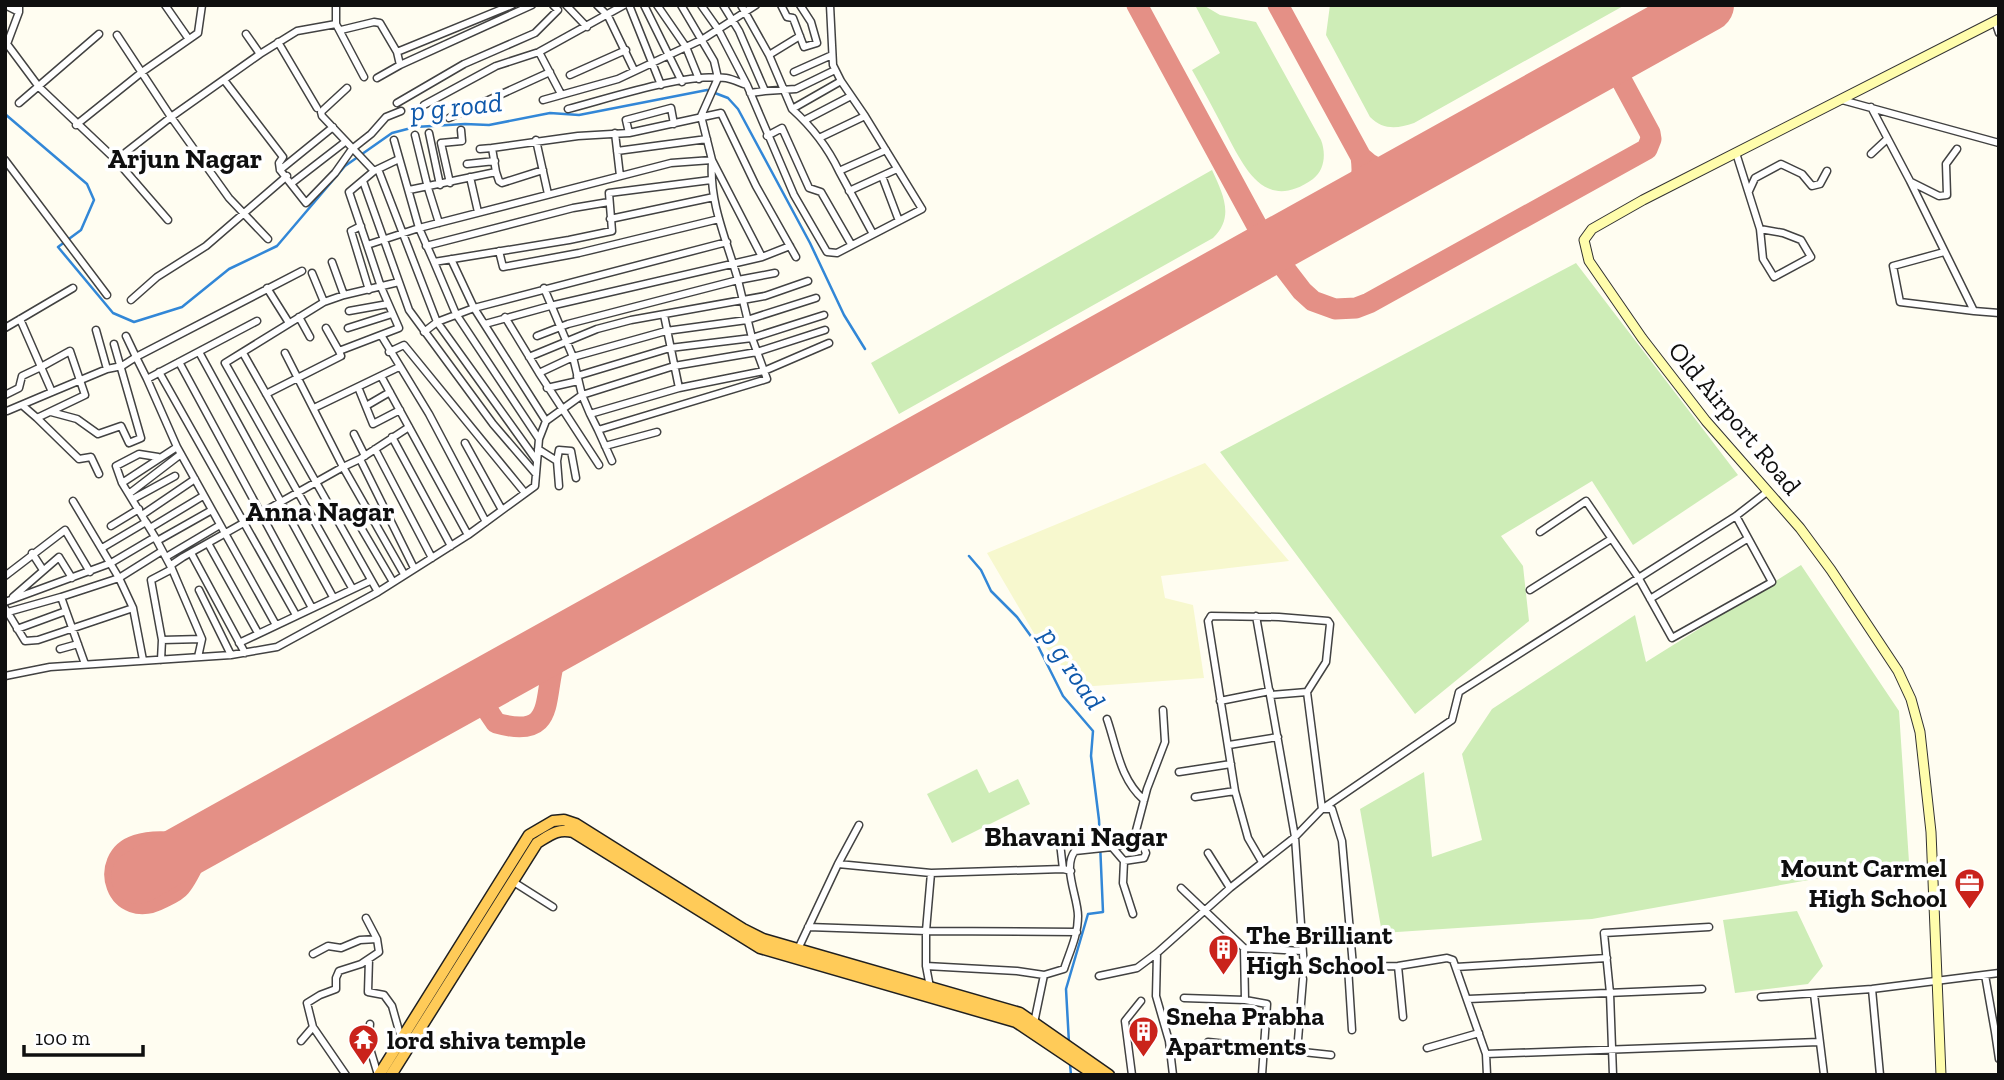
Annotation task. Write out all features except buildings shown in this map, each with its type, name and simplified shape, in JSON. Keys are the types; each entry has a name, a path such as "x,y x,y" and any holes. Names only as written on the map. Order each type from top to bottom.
{"highway":[{"path":"379,1075 529,835 553,821 564,820 576,824 763,939 1020,1013 1095,1075"},
{"path":"391,1075 537,843 556,831 573,832 760,947 1016,1022 1109,1075"}],"main road":[{"name":"Old Airport Road","path":"1941,1075 1931,832 1920,732 1911,699 1898,671 1831,570 1800,528 1706,421 1642,338 1590,261 1584,240 1592,229 1602,222 1997,20"}],"street":[{"path":"5,5 19,8 7,44 39,87 76,125 116,160 168,219"},
{"path":"165,5 188,38"},
{"path":"76,125 142,72 198,33 202,5"},
{"path":"336,5 339,27 364,77"},
{"path":"397,52 512,5"},
{"path":"377,78 531,5"},
{"path":"397,103 464,64 535,33 558,10 553,5"},
{"path":"566,5 587,27"},
{"path":"597,5 608,16 634,70"},
{"path":"644,5 682,82"},
{"path":"657,5 686,47 699,79"},
{"path":"681,5 714,61 718,78 701,116 712,160 762,257"},
{"path":"701,5 718,29 747,85 794,195 827,252 837,253 922,209 835,70 830,5"},
{"path":"723,5 765,91"},
{"path":"543,100 618,79 702,39 732,19 743,8 756,5"},
{"path":"781,5 787,17 793,18 804,47 817,43 811,22 800,5"},
{"path":"424,105 496,66 539,52 624,6 662,85"},
{"path":"743,8 769,55 792,109 819,138 873,234"},
{"path":"1997,20 1999,33"},
{"path":"116,160 224,79 297,30 377,22 397,52 400,65"},
{"path":"19,103 99,34"},
{"path":"246,34 260,54"},
{"path":"117,35 229,198 268,239"},
{"path":"769,55 800,36"},
{"path":"278,42 317,108"},
{"path":"570,75 626,51"},
{"path":"539,52 561,94"},
{"path":"794,72 832,55"},
{"path":"750,93 796,89 835,70"},
{"path":"449,118 550,72"},
{"path":"224,79 284,157 279,163 280,170 290,179 306,203 386,117 401,111"},
{"path":"568,109 662,85 699,79 727,79 747,85"},
{"path":"792,109 841,81"},
{"path":"347,88 321,112 321,116 376,170 389,193 402,234 437,322 537,461"},
{"path":"805,120 851,96"},
{"path":"1841,100 1999,143"},
{"path":"1871,107 1973,311"},
{"path":"629,133 626,120 671,108 674,124"},
{"path":"480,149 536,140 629,133 721,113 756,186 796,257"},
{"path":"819,138 865,116"},
{"path":"280,170 333,127"},
{"path":"767,136 782,128 809,188 821,192 851,244"},
{"path":"450,183 441,143 462,141 460,131"},
{"path":"429,133 440,185"},
{"path":"615,133 620,176"},
{"path":"415,135 439,223"},
{"path":"394,139 419,228 456,314 538,439"},
{"path":"617,151 707,139"},
{"path":"536,140 548,194"},
{"path":"1871,154 1886,140"},
{"path":"131,300 157,277 206,246 290,179 345,142"},
{"path":"492,148 496,172 502,183 543,170"},
{"path":"1910,181 1939,196 1947,195 1946,164 1957,149"},
{"path":"839,171 886,150"},
{"path":"1736,153 1760,229 1763,259 1774,277 1811,257 1801,240 1760,229"},
{"path":"399,159 376,170 349,192 381,288 404,345 525,494"},
{"path":"5,160 107,295"},
{"path":"367,245 478,212 671,163 712,160"},
{"path":"598,430 767,379 752,338 719,219 711,180 712,160"},
{"path":"467,164 495,161"},
{"path":"1749,191 1755,178 1781,164 1802,174 1812,186 1820,184 1827,171"},
{"path":"849,191 897,169"},
{"path":"409,191 496,172"},
{"path":"882,176 899,221"},
{"path":"470,177 478,212"},
{"path":"434,262 612,231 609,193 711,180"},
{"path":"363,181 409,310 493,424 536,474"},
{"path":"610,219 714,197"},
{"path":"426,246 573,208 609,202"},
{"path":"499,251 503,267 579,253 719,219"},
{"path":"361,226 351,232 369,290"},
{"path":"424,332 437,322 474,308 727,242"},
{"path":"485,324 505,317 762,257 790,246"},
{"path":"1944,252 1893,266 1900,302 1999,313"},
{"path":"451,258 474,308 546,421"},
{"path":"332,262 344,295"},
{"path":"6,410 107,369 122,366 302,271"},
{"path":"312,273 324,302"},
{"path":"537,336 738,280 775,273"},
{"path":"529,357 597,329 743,300 808,281"},
{"path":"209,372 324,302 399,282"},
{"path":"5,328 73,288"},
{"path":"267,288 289,323"},
{"path":"544,288 573,357 582,395 612,461"},
{"path":"539,373 573,357 666,331 747,320 816,298"},
{"path":"349,311 388,304"},
{"path":"348,328 393,314"},
{"path":"664,314 679,388"},
{"path":"578,381 577,376 670,348 752,338 824,315"},
{"path":"299,317 310,337"},
{"path":"505,317 598,465"},
{"path":"20,320 52,392"},
{"path":"147,379 257,321"},
{"path":"266,394 341,356 326,328"},
{"path":"339,351 399,328"},
{"path":"96,330 107,369"},
{"path":"5,676 50,667 245,653 277,647 377,592 468,536 535,486 538,439 546,421 582,395 674,366 757,352 825,330"},
{"path":"381,335 429,414 486,522"},
{"path":"126,336 177,447 276,625"},
{"path":"590,414 679,388 764,371 829,343"},
{"path":"51,412 77,418 98,434 121,426 130,443 141,438 114,344"},
{"path":"389,352 404,345"},
{"path":"5,395 19,388 22,376 70,351 85,395 37,418"},
{"path":"199,352 333,597"},
{"path":"243,353 377,592"},
{"path":"285,354 343,467 404,574"},
{"path":"179,362 312,608"},
{"path":"225,363 352,588"},
{"path":"314,408 399,367"},
{"path":"159,372 296,615"},
{"path":"381,376 468,536"},
{"path":"548,388 578,381"},
{"path":"358,387 373,424 400,410"},
{"path":"366,406 390,392"},
{"path":"22,405 79,459 91,457 99,474"},
{"path":"172,569 171,565 191,553 362,458 409,427"},
{"path":"605,446 657,432"},
{"path":"354,435 362,458 414,568"},
{"path":"391,437 451,546"},
{"path":"465,443 502,510"},
{"path":"122,483 177,447"},
{"path":"375,449 432,558"},
{"path":"538,449 557,461"},
{"path":"559,486 559,450 571,451 576,478"},
{"path":"158,457 139,454 116,466 122,483 158,542 212,510"},
{"path":"132,496 181,454"},
{"path":"132,496 175,476"},
{"path":"102,548 142,516 195,480"},
{"path":"1098,976 1136,968 1157,953 1230,888 1295,837 1322,809 1452,720 1459,692 1736,516 1768,492"},
{"path":"142,516 150,528 203,496"},
{"path":"74,500 111,563 133,608 143,660"},
{"path":"1540,532 1586,501 1638,577 1672,638 1772,582 1736,516"},
{"path":"353,514 393,582"},
{"path":"111,526 142,516"},
{"path":"133,608 38,640 25,641 7,610 61,597 119,578 220,525"},
{"path":"5,576 65,530 90,572"},
{"path":"155,537 202,639 198,657"},
{"path":"8,600 111,563 155,537"},
{"path":"1530,590 1611,539"},
{"path":"1650,599 1747,539"},
{"path":"209,545 258,633"},
{"path":"32,553 43,570"},
{"path":"191,553 245,653"},
{"path":"8,600 59,557 72,578"},
{"path":"161,660 162,640 151,580 172,569"},
{"path":"239,643 370,581"},
{"path":"199,590 231,654"},
{"path":"61,597 85,664"},
{"path":"17,629 66,611"},
{"path":"1262,862 1248,838 1236,791 1208,621 1211,616 1256,616 1328,621 1330,624 1326,662 1307,692 1322,809"},
{"path":"1256,616 1295,837 1304,968 1398,965 1447,958 1452,960 1486,1055 1487,1075"},
{"path":"162,640 202,639"},
{"path":"60,649 78,644"},
{"path":"1220,701 1271,693 1307,692"},
{"path":"1133,842 1144,800 1165,742 1163,710"},
{"path":"1107,719 1123,773 1133,790 1144,800"},
{"path":"1229,745 1278,737"},
{"path":"1179,772 1231,764"},
{"path":"1195,797 1236,791"},
{"path":"1322,809 1332,809 1342,841 1351,966 1352,1030"},
{"path":"798,949 859,825"},
{"path":"926,966 1044,975 1064,969 1077,932 1078,913 1071,871 1072,856 1075,851 1133,842 1143,846 1146,853 1144,858 1137,861 1124,860"},
{"path":"1060,843 1063,869"},
{"path":"1112,847 1124,860 1124,883 1133,914"},
{"path":"1208,853 1230,888"},
{"path":"838,864 931,873 1063,869 1071,871"},
{"path":"930,987 926,966 926,930 931,873"},
{"path":"512,881 552,907"},
{"path":"1181,888 1244,948 1302,951"},
{"path":"346,1075 313,1027 307,1003 336,989 339,971 379,952 377,939 366,918"},
{"path":"808,927 1077,932"},
{"path":"1613,1075 1610,993 1604,933 1709,927"},
{"path":"313,954 328,946 341,948 360,940 377,939"},
{"path":"1244,948 1245,1000"},
{"path":"1157,953 1156,996 1169,1041 1173,1075"},
{"path":"1456,967 1607,958"},
{"path":"369,959 368,992 384,995 392,1006 401,1039"},
{"path":"1398,965 1403,1017"},
{"path":"1761,997 1872,989 1999,974"},
{"path":"1034,1023 1044,975"},
{"path":"1984,975 1997,1032 1999,1059"},
{"path":"1297,1052 1303,979"},
{"path":"1468,999 1702,989"},
{"path":"1872,989 1881,1075"},
{"path":"1814,993 1824,1075"},
{"path":"1184,998 1245,1000 1267,1004 1262,1075"},
{"path":"1132,1075 1125,1021 1141,1002"},
{"path":"370,1024 368,1042 379,1075"},
{"path":"301,1041 313,1027"},
{"path":"1427,1048 1479,1033"},
{"path":"1208,1042 1331,1055"},
{"path":"1486,1055 1611,1048 1819,1042"}],"green space":[{"path":"1195,5 1203,5 1220,15 1256,22 1321,140 1323,161 1320,171 1313,179 1296,188 1282,191 1269,189 1249,172 1192,70 1220,53"},
{"path":"1330,5 1625,5 1414,123 1396,127 1385,126 1370,117 1326,35"},
{"path":"1212,170 1225,205 1224,222 1213,238 899,414 871,363"},
{"path":"1576,263 1738,475 1633,545 1592,481 1501,536 1523,566 1529,621 1415,714 1220,452"},
{"path":"1205,463 1289,561 1161,576 1165,598 1193,605 1204,678 1080,687 1035,635 987,553"},
{"path":"1801,565 1899,711 1909,862 1592,919 1382,933 1360,809 1424,772 1432,857 1482,840 1462,754 1492,709 1635,615 1646,662"},
{"path":"977,769 989,793 1018,779 1030,804 952,843 927,794"},
{"path":"1797,911 1823,966 1808,984 1735,993 1723,920"}],"waterway":[{"name":"p g road","path":"5,114 87,184 94,200 81,230 58,247 113,313 134,322 182,307 229,269 277,246 345,166 392,133 415,127 489,125 550,113 579,115 707,90 728,98 738,109 810,243 844,315 865,349"},
{"name":"p g road","path":"969,556 981,570 991,591 1017,617 1038,646 1063,696 1093,731 1091,756 1099,820 1103,912 1088,914 1066,989 1069,1043"},
{"path":"1070,1064 1071,1075"}],"taxiway":[{"path":"1137,5 1269,248 1302,291 1313,301 1335,309 1356,308 1369,303 1647,149 1650,133 1610,59"},
{"path":"1278,5 1361,157 1384,171 1410,170"},
{"path":"1347,205 1356,194 1360,183 1361,157"},
{"path":"569,637 554,662 546,705 537,722 514,727 496,723 479,692 481,677 494,661 579,631"},
{"path":"197,844 144,843 124,852 117,862 115,874 117,886 123,896 133,902 146,903 172,893 187,876 205,839"}],"runway":[{"path":"138,877 1707,5"}],"place":[{"name":"Mount Carmel High School","path":"1970,910"},
{"name":"The Brilliant High School","path":"1223,977"},
{"name":"Sneha Prabha Apartments","path":"1143,1058"},
{"name":"lord shiva temple","path":"364,1067"}],"district":[{"name":"Arjun Nagar","path":"185,158"},
{"name":"Anna Nagar","path":"320,511"},
{"name":"Bhavani Nagar","path":"1076,836"}]}
